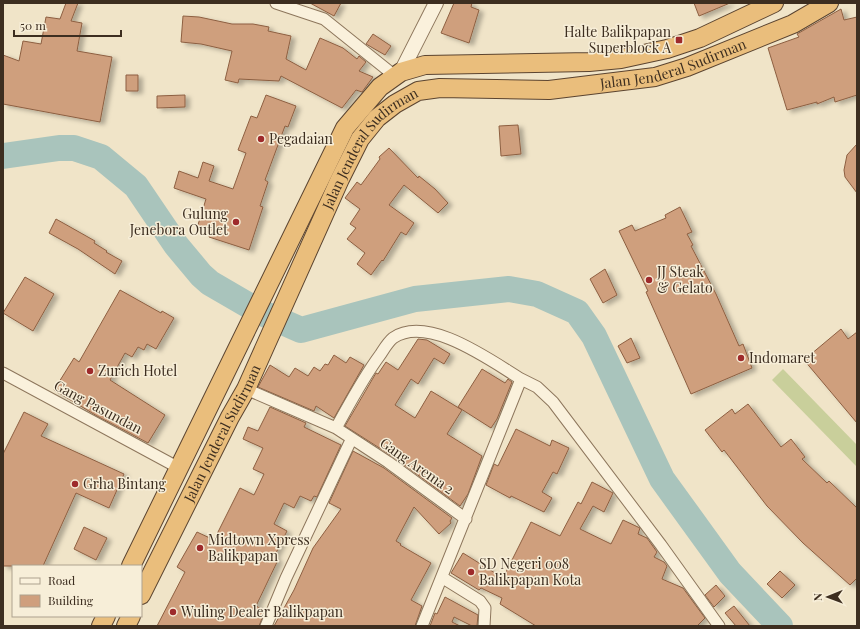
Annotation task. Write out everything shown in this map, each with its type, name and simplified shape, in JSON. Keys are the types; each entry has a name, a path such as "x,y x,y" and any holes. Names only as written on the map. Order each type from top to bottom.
{"highway":[{"name":"Jalan Jenderal Sudirman","path":"131,565 345,128 380,87 398,74 425,65 589,62 621,59 667,49 700,38 774,3"},
{"name":"Jalan Jenderal Sudirman","path":"142,593 230,417 246,389 340,179 360,139 377,118 395,104 418,91 440,88 549,90 650,78 687,67 793,24 829,3"},
{"path":"101,626 106,617"}],"street":[{"path":"276,3 324,19 398,74 436,3"},
{"path":"336,428 369,370 389,342 402,334 428,331 438,334 467,348 537,387 553,402 662,545 719,626"},
{"name":"Gang Pasundan","path":"3,373 179,468"},
{"path":"422,626 443,578 521,379"},
{"name":"Gang Arema 2","path":"246,389 336,428 351,440 388,462 466,519"},
{"path":"266,626 286,578 351,440"},
{"path":"443,578 480,601 485,608 484,626"}],"green space":[{"path":"783,369 857,445 857,467 772,380"}],"building":[{"path":"66,3 78,3 71,21 82,23 77,51 112,57 100,122 3,104 3,55 19,61 23,41 41,44 46,17 60,19"},
{"path":"310,3 341,3 334,16"},
{"path":"454,3 472,3 471,7 479,10 469,43 441,33"},
{"path":"694,3 730,3 699,16"},
{"path":"841,9 844,20 857,17 857,95 835,102 834,97 817,104 817,102 787,110 768,48 799,37 797,34"},
{"path":"183,16 199,17 232,24 253,24 269,27 268,31 291,36 286,59 306,70 320,38 343,48 357,59 359,56 366,62 359,71 373,77 362,92 356,90 342,108 281,76 279,81 239,79 238,83 225,80 232,51 201,44 181,42"},
{"path":"373,34 391,46 385,55 366,44"},
{"path":"126,75 138,75 138,91 126,91"},
{"path":"185,95 185,107 157,108 157,96"},
{"path":"266,95 296,106 288,127 285,126 265,180 268,182 260,206 263,207 249,250 209,237 211,233 197,228 206,199 174,188 179,171 198,178 203,162 214,166 209,181 233,189 246,153 238,150 251,116 257,118"},
{"path":"518,125 521,154 501,156 499,126"},
{"path":"857,144 857,193 845,177 844,170 847,155"},
{"path":"389,148 418,178 419,176 435,189 448,203 438,213 404,185 389,205 414,223 406,235 401,232 383,261 382,260 371,275 357,264 365,253 347,239 356,228 350,224 360,209 345,198 357,182 361,185 380,159 379,157"},
{"path":"680,207 692,232 687,234 693,245 691,246 716,294 739,346 743,344 752,368 691,394 646,292 648,291 619,231 632,225 635,231 666,218 665,215"},
{"path":"56,219 95,241 94,243 107,251 106,252 122,261 115,274 78,249 49,233"},
{"path":"605,269 617,295 603,303 590,279"},
{"path":"25,277 54,294 33,331 3,313"},
{"name":"Zurich Hotel","path":"120,290 161,313 162,311 174,318 156,349 147,344 144,350 138,347 132,357 125,353 110,380 165,415 148,443 97,416 54,390 74,358 79,362"},
{"path":"841,329 848,339 857,332 857,423 804,360"},
{"path":"631,338 640,358 627,363 618,346"},
{"path":"418,339 427,340 450,354 444,364 434,358 418,384 411,379 395,405 415,418 431,391 462,410 447,434 482,456 468,494 460,506 392,456 345,426 376,373 378,374 386,362 398,370"},
{"path":"334,355 346,363 350,357 364,365 334,418 316,406 314,411 258,387 270,365 289,377 295,368 308,376 314,367 320,371 325,364 328,365"},
{"path":"482,369 505,383 508,379 512,382 497,419 491,428 458,407"},
{"path":"748,404 781,447 791,439 805,457 802,459 827,483 829,481 857,508 857,578 850,585 803,543 767,506 724,450 722,452 705,430 732,409 735,414"},
{"path":"270,407 306,423 304,427 341,445 317,497 314,496 311,501 300,496 294,508 284,503 274,524 287,531 274,557 278,560 256,606 265,611 259,626 157,626 185,572 177,567 197,532 214,540 240,488 254,495 264,474 253,469 263,448 243,439 248,427 258,431"},
{"path":"24,412 48,424 41,436 124,474 109,508 76,493 43,565 3,566 3,454"},
{"path":"516,429 550,446 552,440 569,448 557,474 553,472 542,492 552,498 544,512 511,496 510,498 486,485 494,464 498,466"},
{"path":"353,451 384,468 452,518 450,521 451,523 439,534 414,507 396,541 401,544 400,545 431,563 411,600 422,606 415,626 274,626 294,590 313,548 341,509 329,503"},
{"path":"592,482 613,493 604,512 593,506 580,529 611,544 623,520 640,528 638,534 647,538 657,552 654,557 664,562 667,566 662,579 683,588 705,618 697,626 536,626 500,604 502,598 481,588 479,590 451,573 463,553 503,578 531,522 560,536 578,502 581,504"},
{"path":"84,527 107,538 96,560 74,549"},
{"path":"780,571 795,585 782,598 767,584"},
{"path":"716,585 725,596 714,607 705,595"},
{"path":"445,597 478,615 477,626 472,626 454,617 452,622 460,626 430,626 435,613 437,614"},
{"path":"734,606 750,626 736,626 725,613"}],"waterway":[{"path":"3,156 59,148 74,148 101,157 136,186 176,245 201,275 210,283 260,312 301,330 415,299 509,289 537,294 577,312 594,336 662,479 730,573 780,626"}],"place":[{"name":"Halte Balikpapan Superblock A","path":"679,40"},
{"name":"Pegadaian","path":"261,139"},
{"name":"Gulung Jenebora Outlet","path":"236,222"},
{"name":"JJ Steak & Gelato","path":"649,280"},
{"name":"Indomaret","path":"741,358"},
{"name":"Zurich Hotel","path":"90,371"},
{"name":"Grha Bintang","path":"75,484"},
{"name":"Midtown Xpress Balikpapan","path":"200,548"},
{"name":"SD Negeri 008 Balikpapan Kota","path":"471,572"},
{"name":"Wuling Dealer Balikpapan","path":"173,612"}]}
